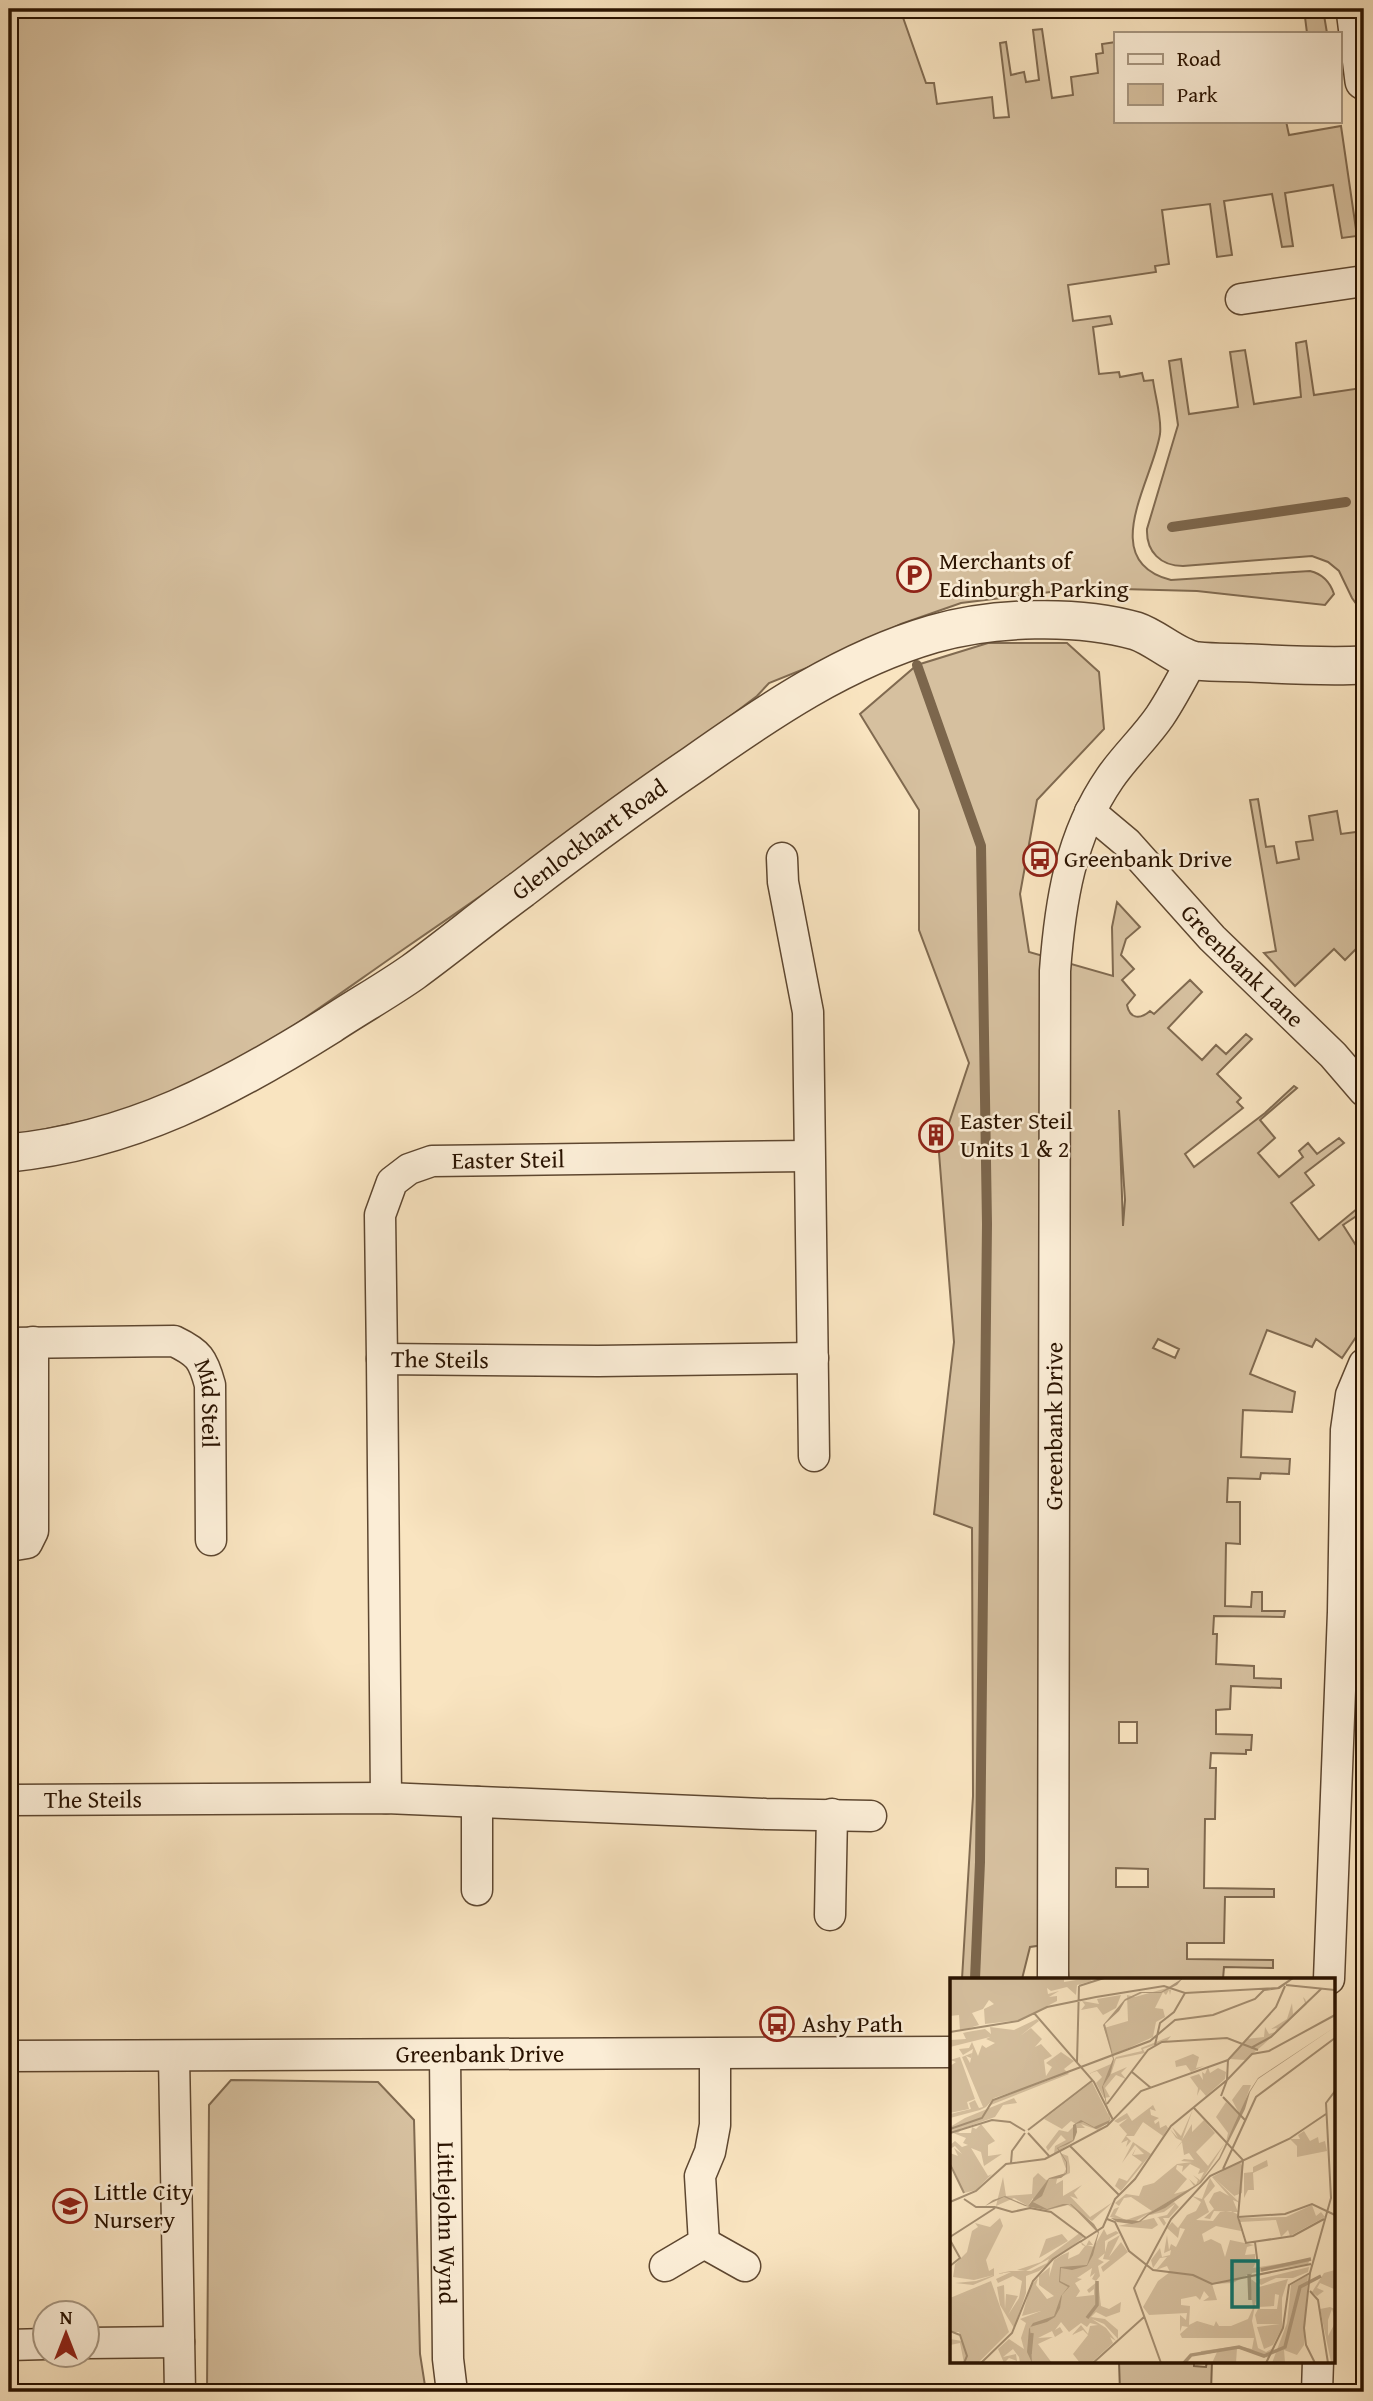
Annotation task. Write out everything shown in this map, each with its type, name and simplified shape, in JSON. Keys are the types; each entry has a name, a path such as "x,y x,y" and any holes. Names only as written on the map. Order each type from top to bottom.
{"street":[{"path":"1355,9 1364,81"},
{"path":"1241,299 1364,281"},
{"name":"Glenlockhart Road","path":"9,1153 71,1143 126,1128 181,1108 228,1086 411,973 630,808 768,711 816,683 860,663 920,639 958,628 1041,621 1096,624 1142,633 1192,660"},
{"path":"1192,660 1282,665 1364,665"},
{"name":"Greenbank Drive","path":"1053,1978 1055,971 1063,893 1070,863 1090,812 1115,770 1159,717 1192,660"},
{"name":"Greenbank Lane","path":"1090,812 1127,843 1212,938 1304,1026 1364,1091"},
{"path":"782,858 783,882 808,1012 814,1455"},
{"name":"Easter Steil","path":"382,1359 380,1214 392,1182 409,1169 432,1161 810,1156"},
{"name":"Mid Steil","path":"9,1546 27,1543 33,1531 21,1343 174,1341 194,1351 205,1365 210,1385 211,1540"},
{"name":"The Steils","path":"386,1798 382,1359 598,1361 813,1358"},
{"path":"1329,1978 1343,1612 1346,1430 1351,1395 1364,1364"},
{"name":"The Steils","path":"9,1800 386,1798 871,1816"},
{"path":"478,1802 478,1890"},
{"path":"830,1915 832,1814"},
{"name":"Greenbank Drive","path":"9,2056 950,2052"},
{"path":"704,2244 700,2176 710,2152 715,2125 715,2054"},
{"name":"Littlejohn Wynd","path":"445,2055 448,2360 452,2392"},
{"path":"174,2056 180,2392"},
{"path":"665,2266 704,2244"},
{"path":"704,2244 745,2266"},
{"path":"102,2343 179,2342"},
{"path":"9,2345 32,2344"},
{"path":"1317,2392 1318,2362"}],"green space":[{"path":"9,9 900,9 926,83 934,83 937,104 992,97 994,118 1009,117 1000,43 1006,42 1011,75 1024,72 1026,82 1039,80 1033,30 1042,29 1052,98 1073,95 1071,77 1098,73 1096,54 1103,53 1102,44 1114,42 1114,122 1286,122 1289,135 1341,126 1357,236 1342,238 1333,185 1285,193 1293,246 1282,247 1272,194 1224,201 1232,255 1217,257 1210,204 1162,210 1169,264 1155,266 1156,272 1068,285 1073,321 1110,316 1112,324 1093,327 1099,374 1119,372 1120,377 1142,373 1144,381 1153,380 1160,434 1135,517 1133,538 1137,556 1149,570 1171,580 1310,571 1325,579 1334,594 1325,605 1197,591 1083,588 961,603 901,624 839,655 769,683 757,696 625,794 303,1019 227,1067 179,1091 132,1108 9,1136"},
{"path":"1304,9 1323,9 1327,32 1307,32"},
{"path":"1364,333 1364,610 1360,609 1352,598 1339,571 1328,562 1312,556 1183,566 1168,563 1156,556 1149,544 1147,529 1178,425 1169,361 1181,359 1189,414 1238,407 1230,352 1245,350 1254,404 1301,397 1296,343 1306,341 1314,395 1362,388 1357,334"},
{"path":"988,643 1067,643 1099,672 1104,729 1037,800 1020,894 1029,952 1113,976 1112,927 1117,902 1140,927 1126,939 1121,955 1134,969 1122,980 1135,995 1127,1005 1133,1016 1143,1016 1150,1011 1154,1014 1190,980 1202,992 1168,1028 1202,1060 1216,1045 1226,1054 1246,1034 1252,1039 1217,1074 1241,1098 1237,1102 1243,1108 1185,1154 1194,1167 1265,1113 1294,1086 1297,1088 1260,1120 1275,1138 1258,1153 1279,1177 1303,1157 1299,1151 1308,1143 1317,1154 1339,1138 1344,1143 1305,1173 1314,1185 1291,1203 1319,1240 1364,1203 1364,1211 1343,1225 1364,1258 1364,1325 1342,1358 1316,1339 1312,1347 1267,1330 1250,1374 1295,1392 1292,1412 1243,1410 1241,1457 1290,1459 1289,1474 1261,1473 1260,1479 1228,1478 1227,1502 1240,1502 1240,1544 1226,1543 1225,1606 1251,1607 1252,1592 1262,1592 1262,1611 1285,1611 1284,1617 1214,1616 1213,1634 1217,1634 1216,1664 1254,1666 1254,1678 1281,1679 1281,1688 1231,1686 1230,1709 1216,1710 1216,1734 1252,1735 1251,1750 1246,1750 1246,1754 1211,1753 1210,1768 1216,1768 1215,1819 1205,1819 1204,1888 1274,1889 1274,1897 1225,1897 1224,1943 1187,1943 1187,1959 1273,1960 1273,1968 1224,1967 1223,1978 1069,1978 1065,1942 1030,1947 1022,1978 962,1978 973,1796 972,1528 934,1514 954,1342 939,1153 969,1063 919,930 919,810 860,714 917,665","holes":["1119,1110 1125,1200 1123,1226","1158,1339 1179,1349 1175,1358 1153,1348","1119,1722 1137,1722 1137,1743 1119,1743","1116,1868 1148,1869 1148,1887 1116,1887"]},
{"path":"1258,799 1266,847 1274,846 1277,863 1299,859 1296,842 1313,840 1309,816 1337,811 1341,834 1364,831 1364,949 1360,945 1345,960 1334,949 1295,986 1264,953 1276,951 1250,800"},
{"path":"231,2080 378,2082 414,2120 420,2354 426,2392 207,2392 209,2105"},
{"path":"1119,2362 1194,2362 1194,2366 1206,2367 1207,2362 1212,2362 1211,2392 1120,2392"}],"waterway":[{"path":"1172,527 1346,502"},
{"path":"917,665 981,846 987,1224 980,1862 975,1978"}],"place":[{"name":"Merchants of Edinburgh Parking","path":"914,575"},
{"name":"Greenbank Drive","path":"1040,859"},
{"name":"Easter Steil Units 1 & 2","path":"936,1135"},
{"name":"Ashy Path","path":"777,2024"},
{"name":"Little City Nursery","path":"70,2206"}]}
